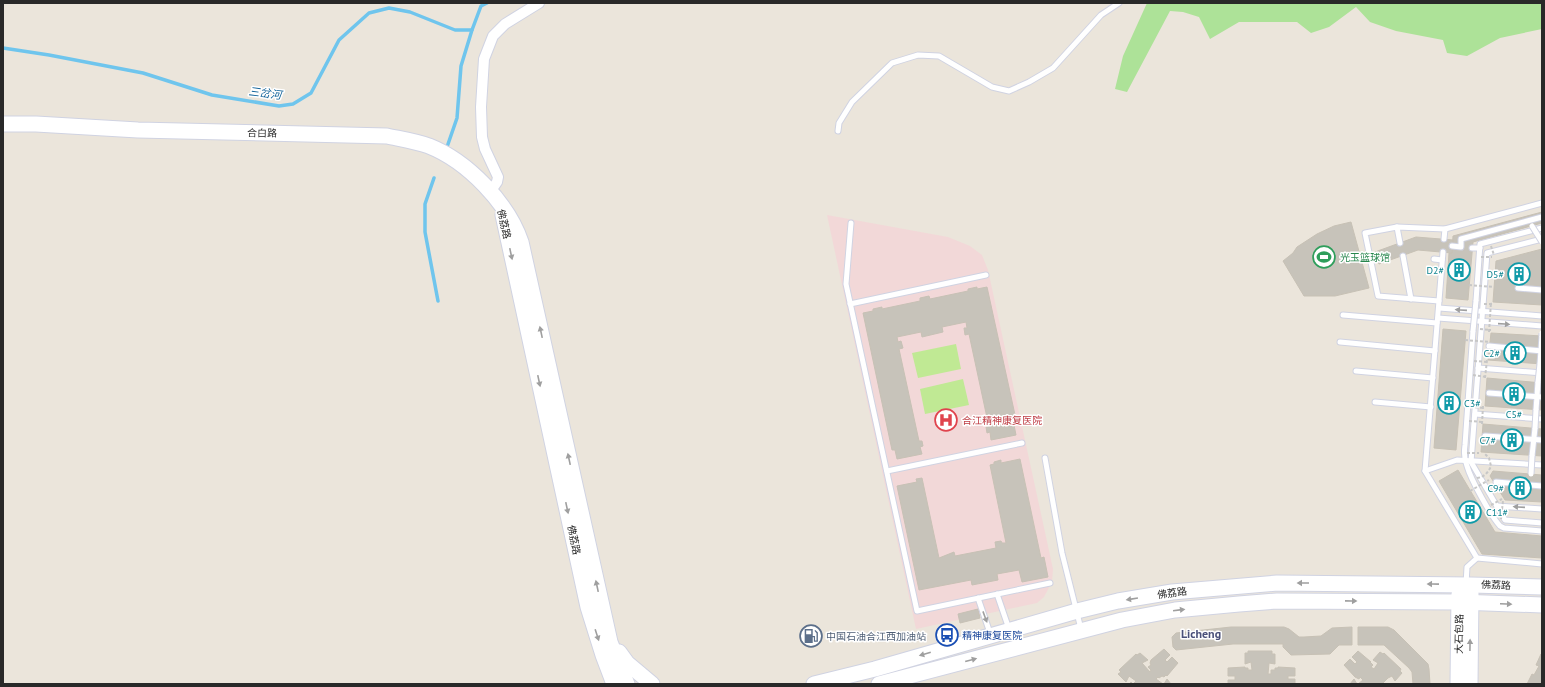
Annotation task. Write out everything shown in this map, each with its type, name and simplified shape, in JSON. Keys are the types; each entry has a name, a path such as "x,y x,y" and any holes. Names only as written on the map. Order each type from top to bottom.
{"main road":[{"name":"合白路","path":"3,124 36,124 145,130 387,136 417,142 440,152 470,173 495,198"},
{"name":"佛荔路","path":"495,198 512,220 524,250 606,624 615,657 627,684"},
{"name":"佛荔路","path":"495,198 505,224 588,607 614,684"},
{"name":"佛荔路","path":"814,684 875,669 1077,611 1118,601 1172,592 1238,585 1277,583 1542,587"},
{"name":"大石包路","path":"1458,684 1466,585"},
{"name":"佛荔路","path":"879,684 1081,630 1122,620 1175,610 1239,604 1321,601 1542,604"},
{"name":"大石包路","path":"1465,602 1470,684"},
{"path":"606,624 617,650 627,663 652,684"}],"street":[{"path":"495,198 498,177 485,149 482,137 481,107 484,59 493,36 506,24 539,3"}],"lane":[{"path":"838,131 839,123 852,102 892,63 918,55 939,56 992,87 1010,90 1029,82 1053,68 1101,15 1119,3"},
{"path":"1439,302 1378,296 1365,233 1397,227 1445,229 1542,203"},
{"path":"1452,246 1461,247 1461,239 1531,223 1542,217"},
{"path":"851,223 846,284 917,611 1050,583"},
{"path":"1531,223 1542,242"},
{"path":"1397,227 1400,243"},
{"path":"1542,228 1480,244 1464,456 1466,466 1471,477 1500,526 1504,528 1542,531"},
{"path":"1444,239 1445,229"},
{"path":"1542,239 1487,253 1471,462 1503,520 1542,523"},
{"path":"1472,248 1480,248"},
{"path":"1443,252 1425,472 1477,558"},
{"path":"1403,256 1411,299"},
{"path":"1371,261 1377,259"},
{"path":"1434,259 1442,260"},
{"path":"850,304 986,275"},
{"path":"1518,288 1542,290"},
{"path":"1438,308 1542,316"},
{"path":"1342,315 1542,326"},
{"path":"1530,485 1536,410 1540,397 1538,382 1542,333"},
{"path":"1340,342 1435,351"},
{"path":"1490,344 1541,350"},
{"path":"1478,368 1542,373"},
{"path":"1356,371 1433,378"},
{"path":"1489,393 1540,397"},
{"path":"1375,402 1431,407"},
{"path":"1475,414 1542,419"},
{"path":"1485,436 1542,440"},
{"path":"886,472 1022,443"},
{"path":"1045,458 1062,553 1081,630"},
{"path":"1425,472 1457,460 1542,465"},
{"path":"1496,482 1542,486"},
{"path":"1494,505 1542,509"},
{"path":"1477,558 1542,564"},
{"path":"1466,585 1467,568 1477,558"},
{"path":"997,594 1009,630"},
{"path":"978,598 991,635"}],"path":[{"path":"1482,256 1493,256 1491,246"},
{"path":"1469,285 1494,287"},
{"path":"1489,332 1491,302"},
{"path":"1465,340 1490,344"},
{"path":"1472,376 1486,377 1487,361 1474,361"},
{"path":"1469,421 1482,423 1484,407 1470,407"},
{"path":"1467,452 1479,454"},
{"path":"1477,478 1487,474 1491,466 1489,458 1485,454"},
{"path":"1470,491 1489,480"},
{"path":"1494,505 1502,500 1503,520"}],"shaded area":[{"name":"合江精神康复医院","path":"827,215 948,237 970,246 982,255 988,270 1053,569 1052,582 1044,597 1037,603 916,629"}],"green space":[{"path":"1147,3 1542,3 1542,29 1500,38 1467,56 1447,53 1443,40 1396,31 1370,22 1356,7 1329,27 1311,33 1297,22 1239,22 1210,39 1199,17 1183,12 1170,11 1127,92 1115,89 1123,56"},
{"path":"956,344 961,369 918,378 912,353"},
{"path":"963,379 969,405 925,414 920,389"}],"building":[{"name":"D2#","path":"1542,212 1542,223 1473,242 1468,300 1446,298 1449,253 1452,253 1453,236"},
{"name":"光玉篮球馆","path":"1351,222 1369,288 1335,296 1304,296 1283,261 1293,253 1297,247 1317,234 1334,226"},
{"path":"1416,237 1453,240 1452,253 1418,250 1379,264 1375,252"},
{"name":"D5#","path":"1542,249 1542,305 1493,302 1496,261"},
{"path":"977,287 977,289 987,287 1017,424 1014,425 1016,435 991,440 990,432 987,433 986,427 989,427 969,334 965,335 964,328 967,328 966,322 942,327 943,332 922,337 921,332 897,337 898,342 901,341 903,348 899,349 919,441 922,441 923,446 920,447 922,454 897,459 895,450 892,450 863,313 882,307 882,309 920,301 920,298 929,296 930,299 968,291 968,289"},
{"name":"C3#","path":"1443,329 1466,331 1456,450 1434,448"},
{"name":"C2#","path":"1491,333 1542,336 1542,364 1488,360"},
{"name":"C5#","path":"1487,378 1542,383 1542,410 1485,406"},
{"name":"C7#","path":"1483,424 1542,429 1542,456 1481,452"},
{"path":"1020,459 1041,558 1044,557 1048,577 1022,582 1019,570 997,574 998,580 972,585 971,580 919,590 897,486 917,482 916,479 922,478 939,558 954,552 955,556 996,548 995,542 1001,541 1002,543 1006,543 990,465 1001,460 1001,463"},
{"name":"C11#","path":"1458,470 1495,532 1542,536 1542,558 1482,554 1439,481"},
{"name":"C9#","path":"1493,471 1542,475 1542,502 1505,500 1490,476"},
{"path":"978,609 980,618 960,623 958,614"},
{"path":"1231,627 1284,627 1299,637 1304,637 1321,636 1332,628 1352,627 1352,645 1339,645 1330,654 1291,655 1283,647 1283,644 1233,644 1176,650 1173,647 1172,637 1176,633"},
{"path":"1358,627 1388,627 1394,630 1428,664 1430,684 1413,684 1412,672 1384,645 1358,645"},
{"path":"1164,649 1170,655 1165,660 1167,662 1172,657 1178,663 1167,676 1158,677 1156,679 1163,684 1133,684 1136,681 1129,676 1126,682 1118,674 1121,672 1119,670 1136,654 1137,655 1140,653 1148,660 1142,663 1150,672 1151,670 1148,667 1151,665 1151,660"},
{"path":"1248,651 1272,651 1272,654 1275,654 1275,664 1269,663 1268,674 1271,674 1271,670 1275,670 1275,668 1278,667 1295,668 1295,676 1288,676 1288,679 1295,679 1295,684 1228,684 1228,680 1235,680 1235,676 1228,676 1228,668 1245,667 1248,668 1248,670 1252,670 1251,662 1245,664 1245,653 1248,653"},
{"path":"1358,651 1371,662 1373,665 1371,667 1374,669 1378,663 1373,660 1380,652 1383,654 1384,653 1401,669 1400,671 1402,673 1395,681 1392,676 1383,683 1384,684 1358,684 1363,680 1360,677 1359,679 1355,677 1344,665 1350,659 1355,664 1357,662 1352,657"},
{"path":"1541,654 1542,684 1527,684 1532,674 1534,675 1539,666 1536,665"},
{"path":"1167,679 1171,684 1164,684"},
{"path":"1354,679 1357,684 1350,684"}],"waterway":[{"name":"三岔河","path":"3,48 143,73 212,95 279,106 293,104 311,93 339,40 369,13 389,8 410,12 455,30 472,30 481,6 487,3"},
{"path":"447,147 457,118 461,66 472,30"},
{"path":"434,178 425,204 425,232 438,301"}],"place":[{"name":"光玉篮球馆","path":"1324,257"},
{"name":"D2#","path":"1459,270"},
{"name":"D5#","path":"1519,274"},
{"name":"C2#","path":"1515,353"},
{"name":"C5#","path":"1514,394"},
{"name":"C3#","path":"1449,403"},
{"name":"合江精神康复医院","path":"946,420"},
{"name":"C7#","path":"1512,440"},
{"name":"C9#","path":"1520,488"},
{"name":"C11#","path":"1470,512"},
{"name":"精神康复医院","path":"947,635"},
{"name":"中国石油合江西加油站","path":"811,636"}],"district":[{"name":"Licheng","path":"1201,633"}]}
